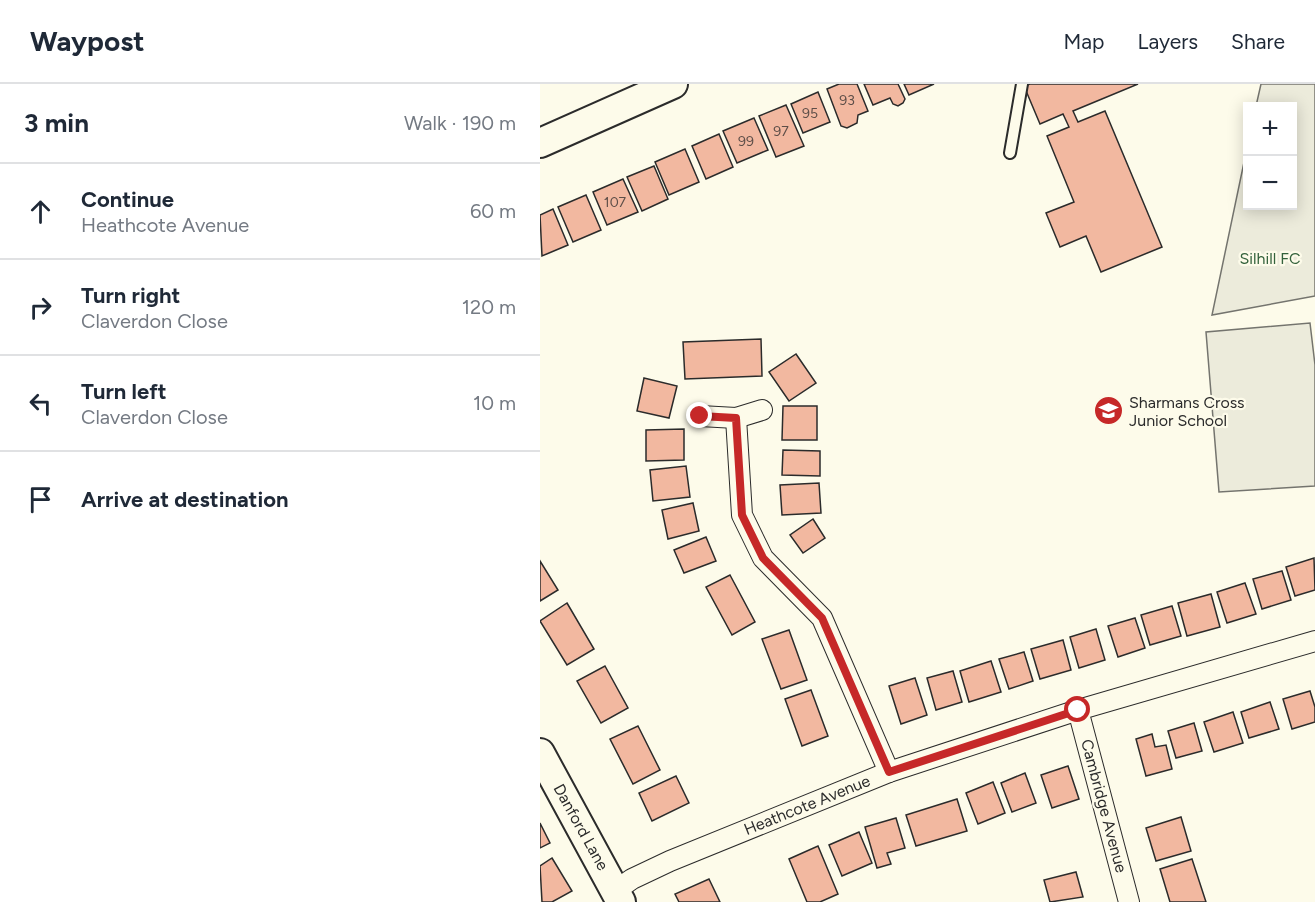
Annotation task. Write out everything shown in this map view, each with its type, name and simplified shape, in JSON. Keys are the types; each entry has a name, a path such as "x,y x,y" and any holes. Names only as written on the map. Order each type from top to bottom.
{"street":[{"path":"540,143 673,84"},
{"path":"700,416 736,418 762,410"},
{"path":"736,418 742,515 763,558 822,618 889,772"},
{"name":"Heathcote Avenue","path":"618,896 632,879 670,861 889,772 1078,710 1315,640"},
{"name":"Cambridge Avenue","path":"1078,710 1130,902"},
{"name":"Danford Lane","path":"540,753 618,896"}],"lane":[{"path":"1010,153 1022,84"}],"green space":[{"name":"Silhill FC","path":"1261,84 1315,84 1315,296 1212,315 1243,167 1243,210 1297,210 1297,102 1257,102"},
{"path":"1310,323 1315,365 1315,486 1219,492 1206,332"}],"building":[{"path":"839,84 857,84 868,111 858,115 857,123 847,128 841,126 827,89"},
{"path":"864,84 898,84 905,99 898,106 893,104 890,98 873,105"},
{"path":"904,84 934,84 909,95"},
{"path":"1030,84 1138,84 1073,111 1078,122 1105,111 1162,247 1101,272 1086,236 1060,247 1046,213 1074,202 1047,136 1069,127 1063,114 1040,124 1024,86"},
{"path":"818,92 830,122 803,133 791,104"},
{"path":"786,105 804,146 776,157 759,116"},
{"path":"754,118 768,150 737,163 723,131"},
{"path":"719,134 733,167 706,179 692,146"},
{"path":"685,149 699,182 669,195 655,162"},
{"path":"654,166 668,199 642,211 627,177"},
{"path":"623,179 638,212 607,225 593,192"},
{"path":"586,195 601,230 573,242 558,207"},
{"path":"553,209 568,245 542,256 540,215"},
{"path":"761,339 762,376 685,379 683,342"},
{"path":"796,354 816,383 789,401 769,372"},
{"path":"644,378 677,386 669,418 637,411"},
{"path":"783,406 817,406 817,440 782,440"},
{"path":"684,429 684,460 646,461 646,430"},
{"path":"783,450 820,451 820,476 782,475"},
{"path":"686,466 690,497 653,501 650,470"},
{"path":"819,483 821,513 782,515 780,485"},
{"path":"693,503 699,531 668,539 662,510"},
{"path":"813,519 825,538 803,553 790,535"},
{"path":"706,537 716,561 684,573 674,550"},
{"path":"1314,558 1315,590 1295,596 1286,567"},
{"path":"540,561 558,590 540,601"},
{"path":"1282,571 1291,600 1262,609 1253,579"},
{"path":"730,575 755,622 732,635 706,587"},
{"path":"1245,583 1256,614 1227,623 1217,592"},
{"path":"1211,594 1220,627 1187,636 1178,603"},
{"path":"567,603 594,649 567,665 540,621"},
{"path":"1172,606 1181,636 1150,645 1141,615"},
{"path":"1135,618 1145,648 1118,657 1108,626"},
{"path":"1096,629 1105,660 1079,668 1070,637"},
{"path":"789,630 807,680 781,689 762,639"},
{"path":"1063,640 1071,670 1040,679 1031,649"},
{"path":"1024,652 1033,681 1009,689 999,659"},
{"path":"991,661 1001,692 969,702 960,671"},
{"path":"605,666 628,708 601,723 577,681"},
{"path":"953,671 962,702 936,710 927,678"},
{"path":"915,678 927,715 901,724 889,686"},
{"path":"811,690 828,736 802,746 785,699"},
{"path":"1310,691 1315,707 1315,722 1292,729 1283,699"},
{"path":"1270,702 1279,729 1249,738 1241,712"},
{"path":"1233,712 1243,743 1214,752 1204,722"},
{"path":"1194,723 1202,751 1176,758 1168,731"},
{"path":"638,726 660,770 633,784 610,739"},
{"path":"1152,734 1155,747 1166,745 1172,769 1146,776 1136,739"},
{"path":"1068,766 1079,799 1052,808 1041,775"},
{"path":"1025,773 1036,803 1012,812 1001,783"},
{"path":"676,776 689,803 652,821 639,793"},
{"path":"993,782 1005,813 978,824 966,793"},
{"path":"957,799 967,831 916,846 906,815"},
{"path":"1181,817 1191,851 1156,861 1146,828"},
{"path":"896,818 905,848 887,853 891,864 877,868 865,827"},
{"path":"540,823 550,843 540,848"},
{"path":"859,832 872,863 842,876 829,845"},
{"path":"818,846 838,894 820,902 807,902 789,859"},
{"path":"552,858 572,891 552,902 542,902 540,866"},
{"path":"1192,859 1206,902 1170,902 1160,869"},
{"path":"1076,872 1083,897 1050,902 1044,880"},
{"path":"709,879 720,902 679,902 675,894"}],"place":[{"name":"Sharmans Cross Junior School","path":"1108,411"}],"route":[{"path":"700,416 736,418 742,515 763,558 822,618 889,772 1078,710"}]}
